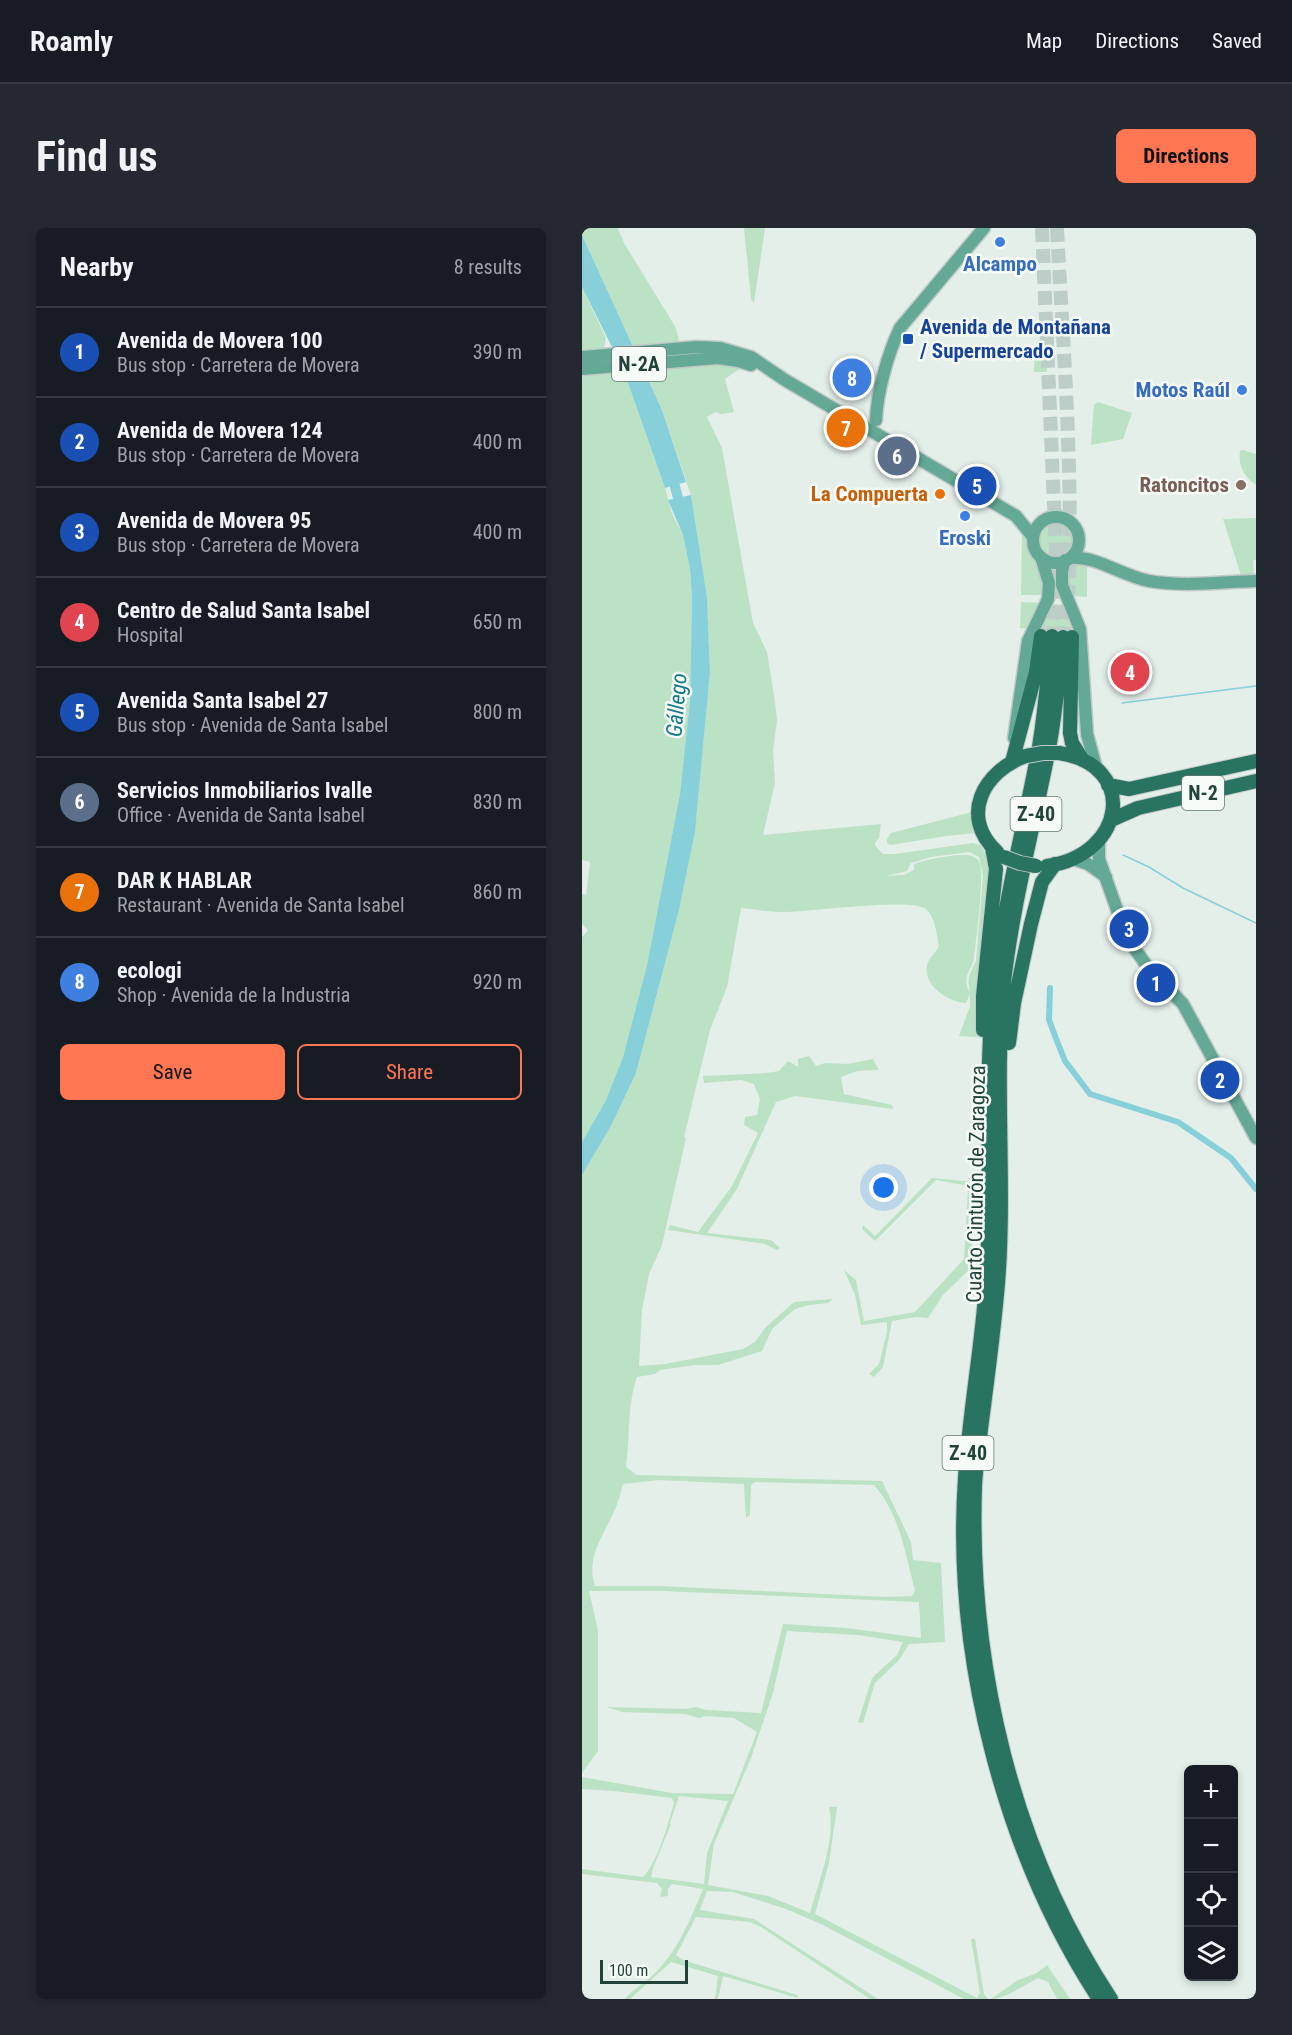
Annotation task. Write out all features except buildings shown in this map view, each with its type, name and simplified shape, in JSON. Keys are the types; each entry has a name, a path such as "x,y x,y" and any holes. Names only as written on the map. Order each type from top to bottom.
{"highway":[{"path":"1015,761 1035,672 1057,636"},
{"path":"1057,636 1072,743 1082,759"},
{"name":"Z-40","path":"1057,636 1039,744 1010,883 995,976 990,1048 989,1221 985,1297 965,1480 964,1549 968,1618 985,1717 1008,1806 1029,1862 1056,1923 1099,1999"},
{"name":"Cuarto Cinturón de Zaragoza","path":"1057,636 1050,744 1021,884 1005,981 1000,1057 1001,1237 998,1286 975,1481 975,1549 981,1627 992,1703 1018,1802 1038,1856 1067,1921 1111,1999"},
{"path":"988,1123 985,1093 983,996 996,869 992,847 980,824 979,802 990,779 1015,761 1043,753 1059,753 1082,759 1096,767 1108,785 1113,804 1111,820 1099,842 1086,853 1055,864 1036,866 1004,857 992,847"},
{"name":"N-2","path":"1108,785 1129,789 1256,761"},
{"name":"N-2","path":"1111,820 1124,813 1150,805 1256,781"},
{"path":"1001,1158 1006,1148 1008,1059 1013,1010 1021,966 1042,882 1055,864"}],"main road":[{"path":"888,440 876,418 899,348 915,312 984,228"},
{"path":"696,353 730,359 772,372 855,421 876,418"},
{"name":"N-2A","path":"582,357 696,353"},
{"name":"N-2A","path":"582,369 696,353"},
{"path":"855,421 869,416 876,418 888,440 1016,516 1041,523"},
{"path":"1015,761 1012,748 1028,641 1048,599 1049,583 1033,537 1016,516"},
{"path":"1033,537 1041,523 1054,517 1067,520 1076,530 1078,542 1076,551 1068,559 1062,571 1062,585 1080,629 1087,734 1096,767"},
{"path":"1078,542 1089,558"},
{"path":"1041,557 1053,562 1089,558 1121,573 1151,581 1256,581"},
{"path":"1099,842 1099,859 1127,938 1147,966 1183,1004 1256,1138"},
{"path":"1073,859 1088,864 1106,878"}],"green space":[{"path":"582,228 618,228 624,243 676,328 684,363 720,362 740,365 738,370 725,379 734,412 721,414 715,412 707,417 722,448 753,623 767,652 775,702 777,720 773,751 775,783 763,835 881,824 879,838 875,843 883,854 973,843 980,845 990,860 982,939 978,1037 959,1036 970,1006 970,994 966,1003 952,1000 939,992 929,980 928,963 939,946 933,920 924,908 899,904 772,912 741,908 727,987 710,1030 684,1137 686,1138 662,1245 649,1274 642,1310 639,1366 665,1364 743,1349 755,1342 765,1328 794,1302 833,1299 828,1303 795,1309 772,1329 762,1351 718,1365 695,1365 660,1370 655,1374 637,1377 630,1410 626,1467 637,1475 882,1481 911,1542 913,1560 941,1563 945,1642 909,1644 899,1660 875,1683 863,1723 858,1722 872,1678 897,1655 903,1642 858,1635 787,1631 773,1693 751,1758 714,1844 708,1885 768,1896 810,1913 828,1847 831,1820 829,1807 837,1807 829,1863 815,1914 977,1998 980,1993 971,1939 975,1939 984,1994 988,1999 964,1999 821,1924 786,1909 733,1892 707,1891 700,1910 754,1919 878,1999 870,1999 750,1922 696,1917 676,1955 683,1960 797,1995 798,1998 723,1976 718,1999 715,1999 718,1976 671,1962 630,1999 625,1999 653,1975 672,1953 703,1889 672,1884 668,1889 668,1896 660,1897 662,1889 657,1883 582,1874 582,1869 643,1877 658,1853 674,1803 672,1798 582,1789 582,1777 672,1793 733,1794 757,1732 734,1718 705,1716 699,1718 685,1714 623,1712 606,1707 685,1709 696,1707 706,1710 761,1713 783,1624 847,1628 921,1638 919,1602 662,1591 589,1591 598,1631 598,1751 582,1773 582,1175 611,1126 636,1073 679,910 695,831 710,673 707,597 691,495 662,410 582,235","holes":["969,852 979,857 983,876 976,961 970,973 970,993 966,983 974,958 981,871 978,860 969,855 927,860 914,864 914,870 904,875 886,876 907,871 911,863 931,857","659,1480 744,1484 746,1518 750,1515 751,1485 755,1482 874,1485 883,1496 896,1521 915,1590 912,1596 886,1597 660,1586 595,1586 594,1555 616,1507 623,1484","679,1796 728,1801 707,1853 704,1884 651,1877"]},
{"path":"744,228 765,228 754,303 751,299"},
{"path":"582,287 606,338 604,348 582,350"},
{"path":"1035,349 1048,349 1047,372 1034,372"},
{"path":"623,369 672,514 683,535 690,569 692,598 690,700 680,794 647,965 623,1057 606,1100 582,1142 582,937 588,930 582,924 582,894 586,895 590,862 582,860 582,372"},
{"path":"1098,402 1132,413 1123,439 1091,445 1094,405"},
{"path":"1240,451 1256,454 1256,485 1245,475 1241,466"},
{"path":"1256,518 1254,575 1241,575 1223,519"},
{"path":"1056,522 1069,527 1074,540 1069,553 1056,558 1043,553 1038,540 1043,527"},
{"path":"1022,528 1041,571 1044,595 1021,595"},
{"path":"1072,564 1085,564 1087,567 1087,597 1072,596 1067,584 1068,568"},
{"path":"1021,602 1043,603 1029,629 1020,628"},
{"path":"1053,604 1066,605 1076,638 1037,635"},
{"path":"972,812 976,833 891,845 887,843 891,833"},
{"path":"809,1056 816,1066 825,1063 848,1064 873,1059 879,1070 857,1071 841,1077 844,1094 892,1105 893,1109 795,1096 776,1102 737,1189 707,1233 771,1240 780,1248 777,1250 765,1244 668,1230 670,1225 698,1232 732,1186 758,1133 744,1125 745,1117 757,1115 760,1099 754,1084 741,1080 704,1083 703,1076 779,1071 788,1061 798,1067 798,1059"},
{"path":"932,1178 974,1182 971,1268 943,1295 928,1318 916,1317 892,1321 883,1367 874,1377 869,1374 879,1364 887,1332 887,1322 861,1325 855,1295 844,1270 856,1280 864,1321 915,1312 964,1259 968,1190 963,1185 936,1180 875,1241 862,1229 863,1225 875,1236"},
{"path":"1047,1965 1070,1999 1057,1999 1048,1982 1038,1978 1008,1994 991,1999 1018,1980 1035,1974"}],"water":[{"path":"582,235 662,410 686,482 665,488 623,369 582,287"},
{"path":"691,495 707,597 710,673 695,832 679,910 636,1073 611,1126 582,1175 582,1142 606,1100 623,1057 647,965 680,794 690,700 692,598 690,569 683,535 668,500"}],"waterway":[{"name":"Gállego","path":"671,472 681,509"},
{"path":"1122,703 1256,686"},
{"path":"1123,855 1149,867 1183,888 1256,923"},
{"path":"1050,988 1049,1020 1065,1061 1090,1094 1178,1122 1231,1158 1256,1189"}],"tunnel":[{"path":"1042,228 1056,550 1052,636"},
{"path":"1057,228 1070,511 1069,574 1063,637"}],"place":[{"name":"Alcampo","path":"1000,242"},
{"name":"Avenida de Montañana / Supermercado","path":"908,339"},
{"name":"ecologi","path":"852,378"},
{"name":"Motos Raúl","path":"1242,390"},
{"name":"DAR K HABLAR","path":"846,428"},
{"name":"Servicios Inmobiliarios Ivalle","path":"897,456"},
{"name":"Ratoncitos","path":"1241,485"},
{"name":"Avenida Santa Isabel 27","path":"977,486"},
{"name":"La Compuerta","path":"940,494"},
{"name":"Eroski","path":"965,516"},
{"name":"Centro de Salud Santa Isabel","path":"1130,672"},
{"name":"Avenida de Movera 95","path":"1129,929"},
{"name":"Avenida de Movera 100","path":"1156,983"},
{"name":"Avenida de Movera 124","path":"1220,1080"}]}
